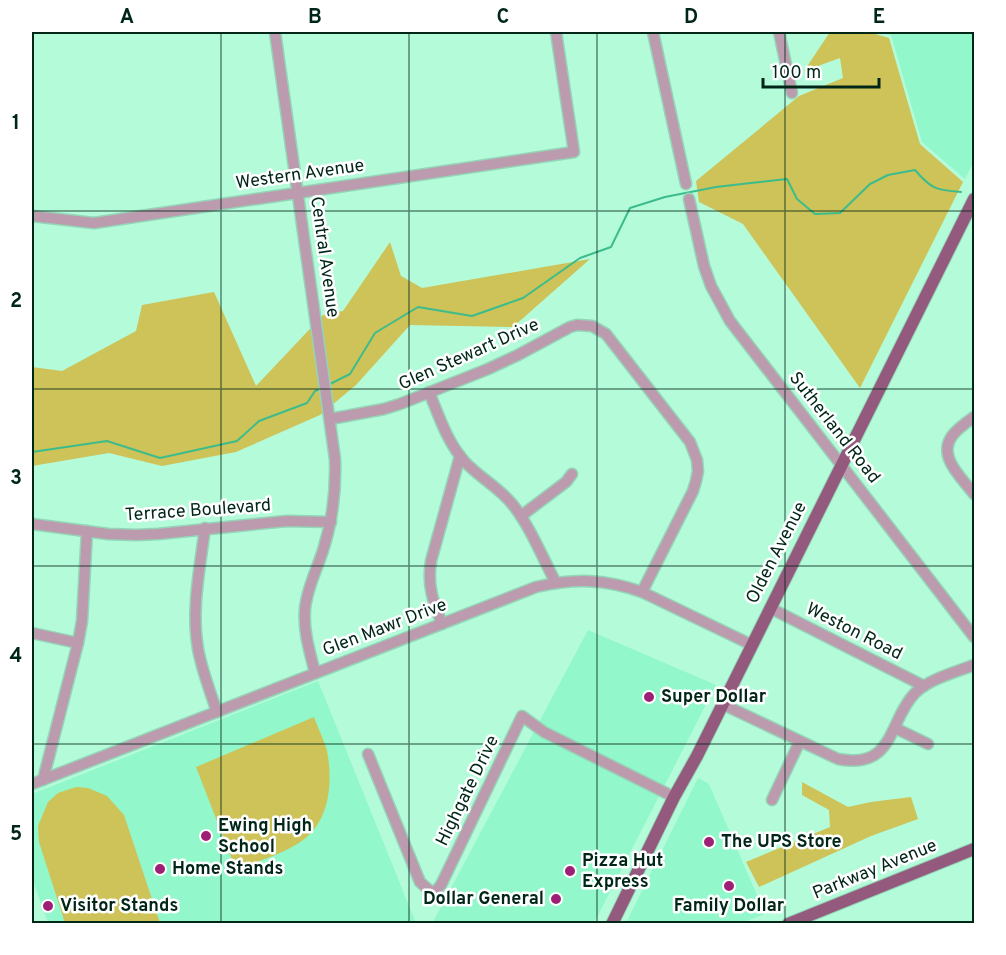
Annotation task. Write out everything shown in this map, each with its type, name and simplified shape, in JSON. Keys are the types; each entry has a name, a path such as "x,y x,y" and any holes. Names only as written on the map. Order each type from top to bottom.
{"main road":[{"name":"Olden Avenue","path":"612,924 975,199"},
{"name":"Parkway Avenue","path":"788,924 975,849"}],"street":[{"name":"Central Avenue","path":"275,32 335,459 336,483 331,522 311,581 305,609 307,639 315,673"},
{"name":"Western Avenue","path":"32,216 94,223 574,152 556,32"},
{"path":"653,32 686,184"},
{"path":"779,32 792,93"},
{"name":"Sutherland Road","path":"689,200 701,256 711,286 730,321 975,637"},
{"name":"Glen Stewart Drive","path":"330,419 384,409 488,369 570,327 592,326 606,334 690,442 697,460 698,471 693,491 642,592"},
{"path":"429,392 445,430 460,456 476,473 502,493 521,516 556,582"},
{"path":"975,417 956,431 950,439 947,450 950,463 975,494"},
{"path":"442,624 431,597 429,574 460,456"},
{"path":"521,516 566,482 572,474"},
{"name":"Terrace Boulevard","path":"32,524 136,535 287,521 331,522"},
{"path":"205,528 196,597 196,632 202,666 217,712"},
{"path":"44,780 82,621 87,531"},
{"name":"Glen Mawr Drive","path":"32,784 537,587 556,582 594,580 627,586 752,645"},
{"name":"Weston Road","path":"770,608 924,686"},
{"path":"32,633 78,643"},
{"path":"722,704 838,759 858,761 867,759 887,743 915,693 924,686 975,665"},
{"name":"Highgate Drive","path":"368,754 420,882 430,891 435,892 441,885 522,716 544,732 674,797"},
{"path":"895,728 928,744"},
{"path":"772,800 800,741"}],"shaded area":[{"path":"830,32 868,32 889,38 920,144 963,182 860,388 743,224 699,202 696,181 799,96 843,78 840,58 804,71"},
{"path":"879,32 974,32 974,161 965,179 922,142 891,35"},
{"path":"390,242 401,276 422,288 590,259 513,327 410,325 356,385 320,415 236,452 162,466 109,453 32,466 32,367 62,371 136,331 142,305 214,292 256,386 323,315 343,311"},
{"path":"588,630 716,685 594,923 432,924"},
{"name":"Ewing High School","path":"318,681 416,923 48,923 32,878 32,794"},
{"path":"314,717 327,751 330,775 327,800 319,822 312,832 296,845 236,870 196,767"},
{"path":"698,778 709,784 765,914 741,923 626,923"},
{"path":"802,782 848,807 911,797 918,819 871,836 759,887 746,862 830,827 829,810 802,795"},
{"path":"76,787 88,788 107,796 124,815 160,923 65,923 39,842 38,826 48,802 58,793"}],"waterway":[{"path":"328,385 350,374 375,333 418,307 472,316 523,298 580,258 611,247 630,208 665,197 716,187 787,179 797,199 815,214 840,213 870,184 888,175 915,170 925,181 935,187 961,192"},
{"path":"32,452 107,441 160,458 237,441 259,421 307,403 315,391 320,389"}],"place":[{"name":"Super Dollar","path":"649,697"},
{"name":"Ewing High School","path":"206,836"},
{"name":"The UPS Store","path":"709,842"},
{"name":"Home Stands","path":"160,869"},
{"name":"Pizza Hut Express","path":"570,871"},
{"name":"Family Dollar","path":"729,886"},
{"name":"Dollar General","path":"556,899"},
{"name":"Visitor Stands","path":"48,906"}]}
